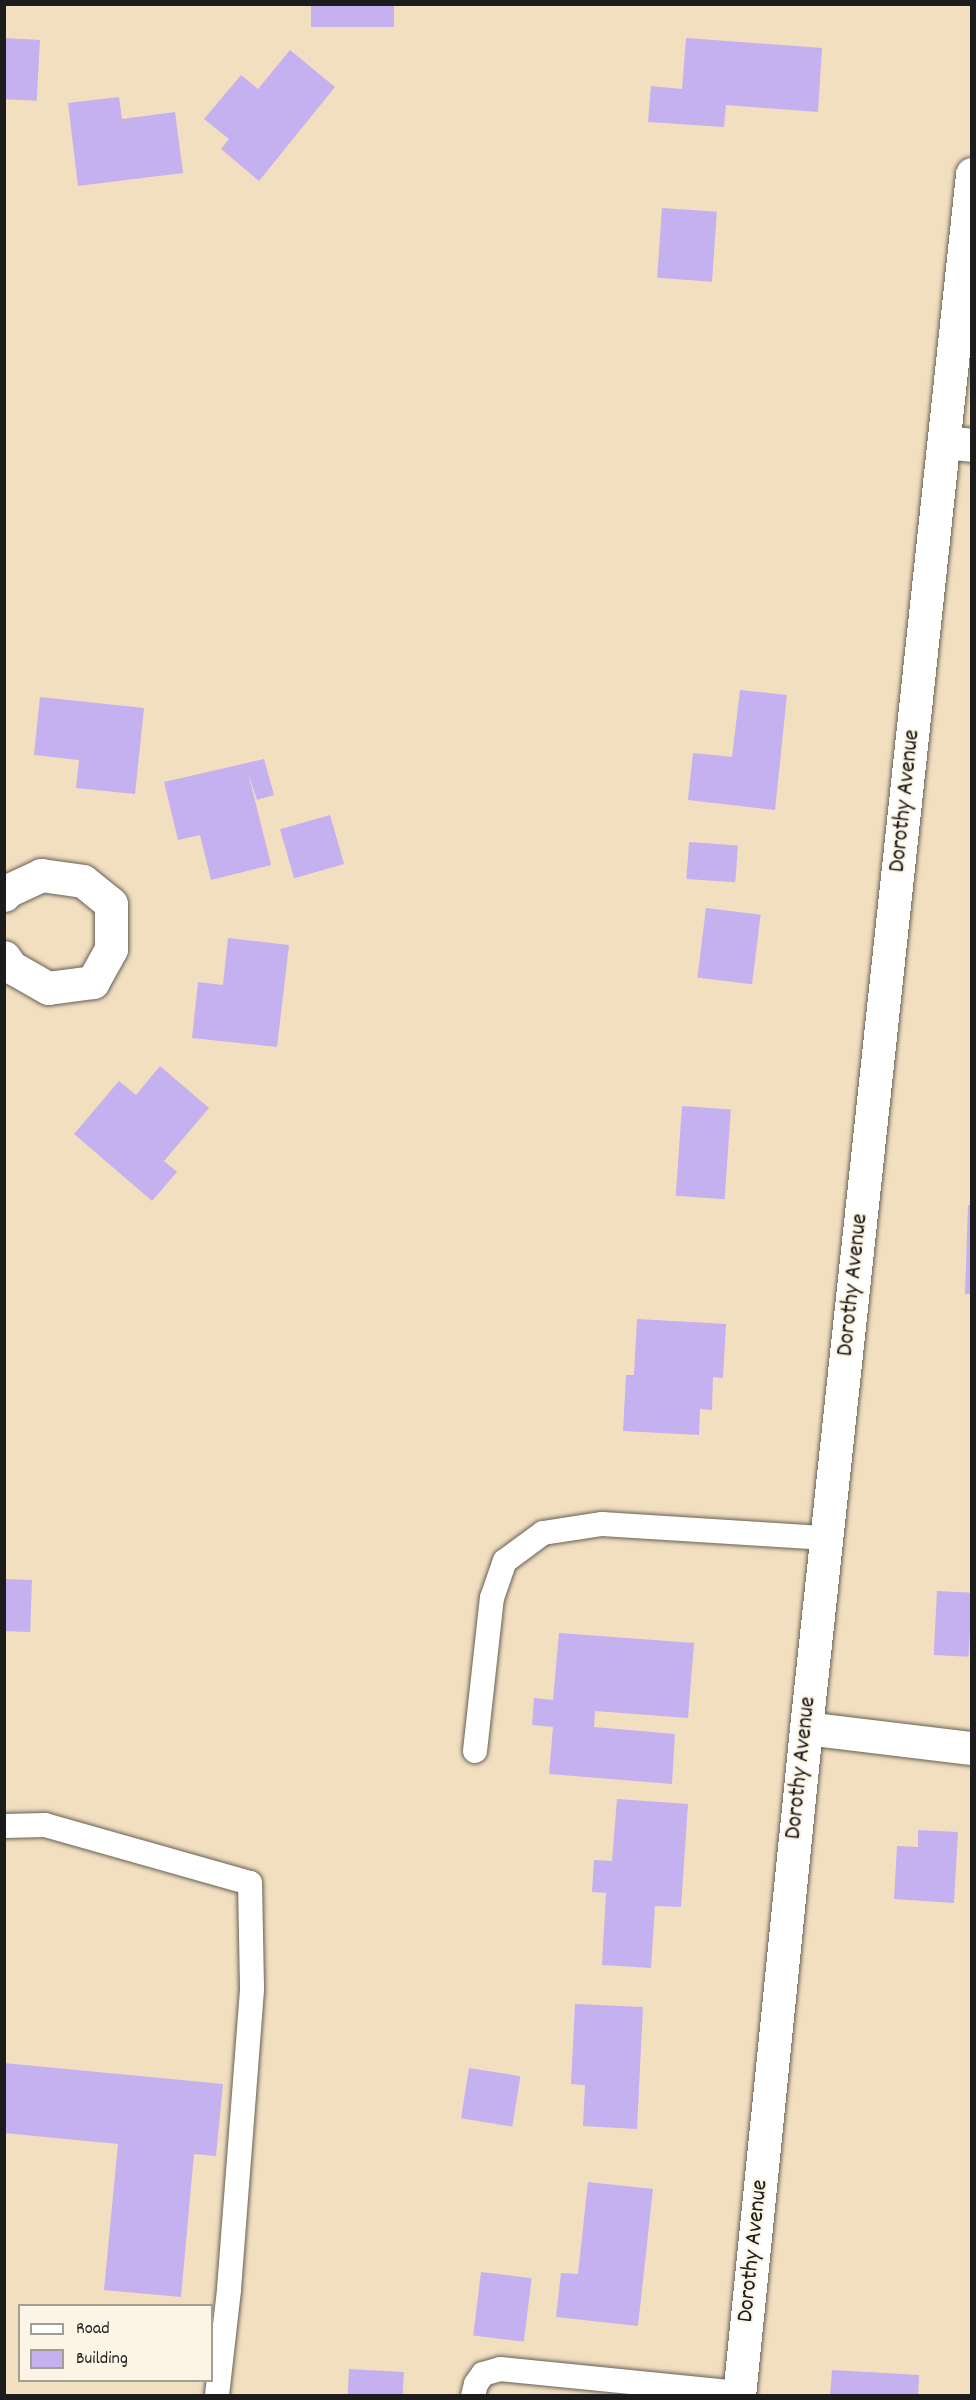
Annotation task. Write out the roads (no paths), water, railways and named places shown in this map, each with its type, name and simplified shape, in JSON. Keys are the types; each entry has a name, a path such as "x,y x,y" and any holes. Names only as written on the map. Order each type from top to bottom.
{"street":[{"name":"Dorothy Avenue","path":"739,2394 827,1538 958,443 972,174"},
{"path":"4,895 7,891 41,875 83,881 111,904 111,949 93,982 48,988 11,967 4,957"},
{"path":"806,1728 972,1749"}],"lane":[{"path":"476,1751 492,1598 505,1561 543,1533 602,1524 827,1538"},
{"path":"4,1827 45,1825 250,1883 252,1990 229,2290 217,2396"},
{"path":"478,2385 500,2369 739,2394"}]}
